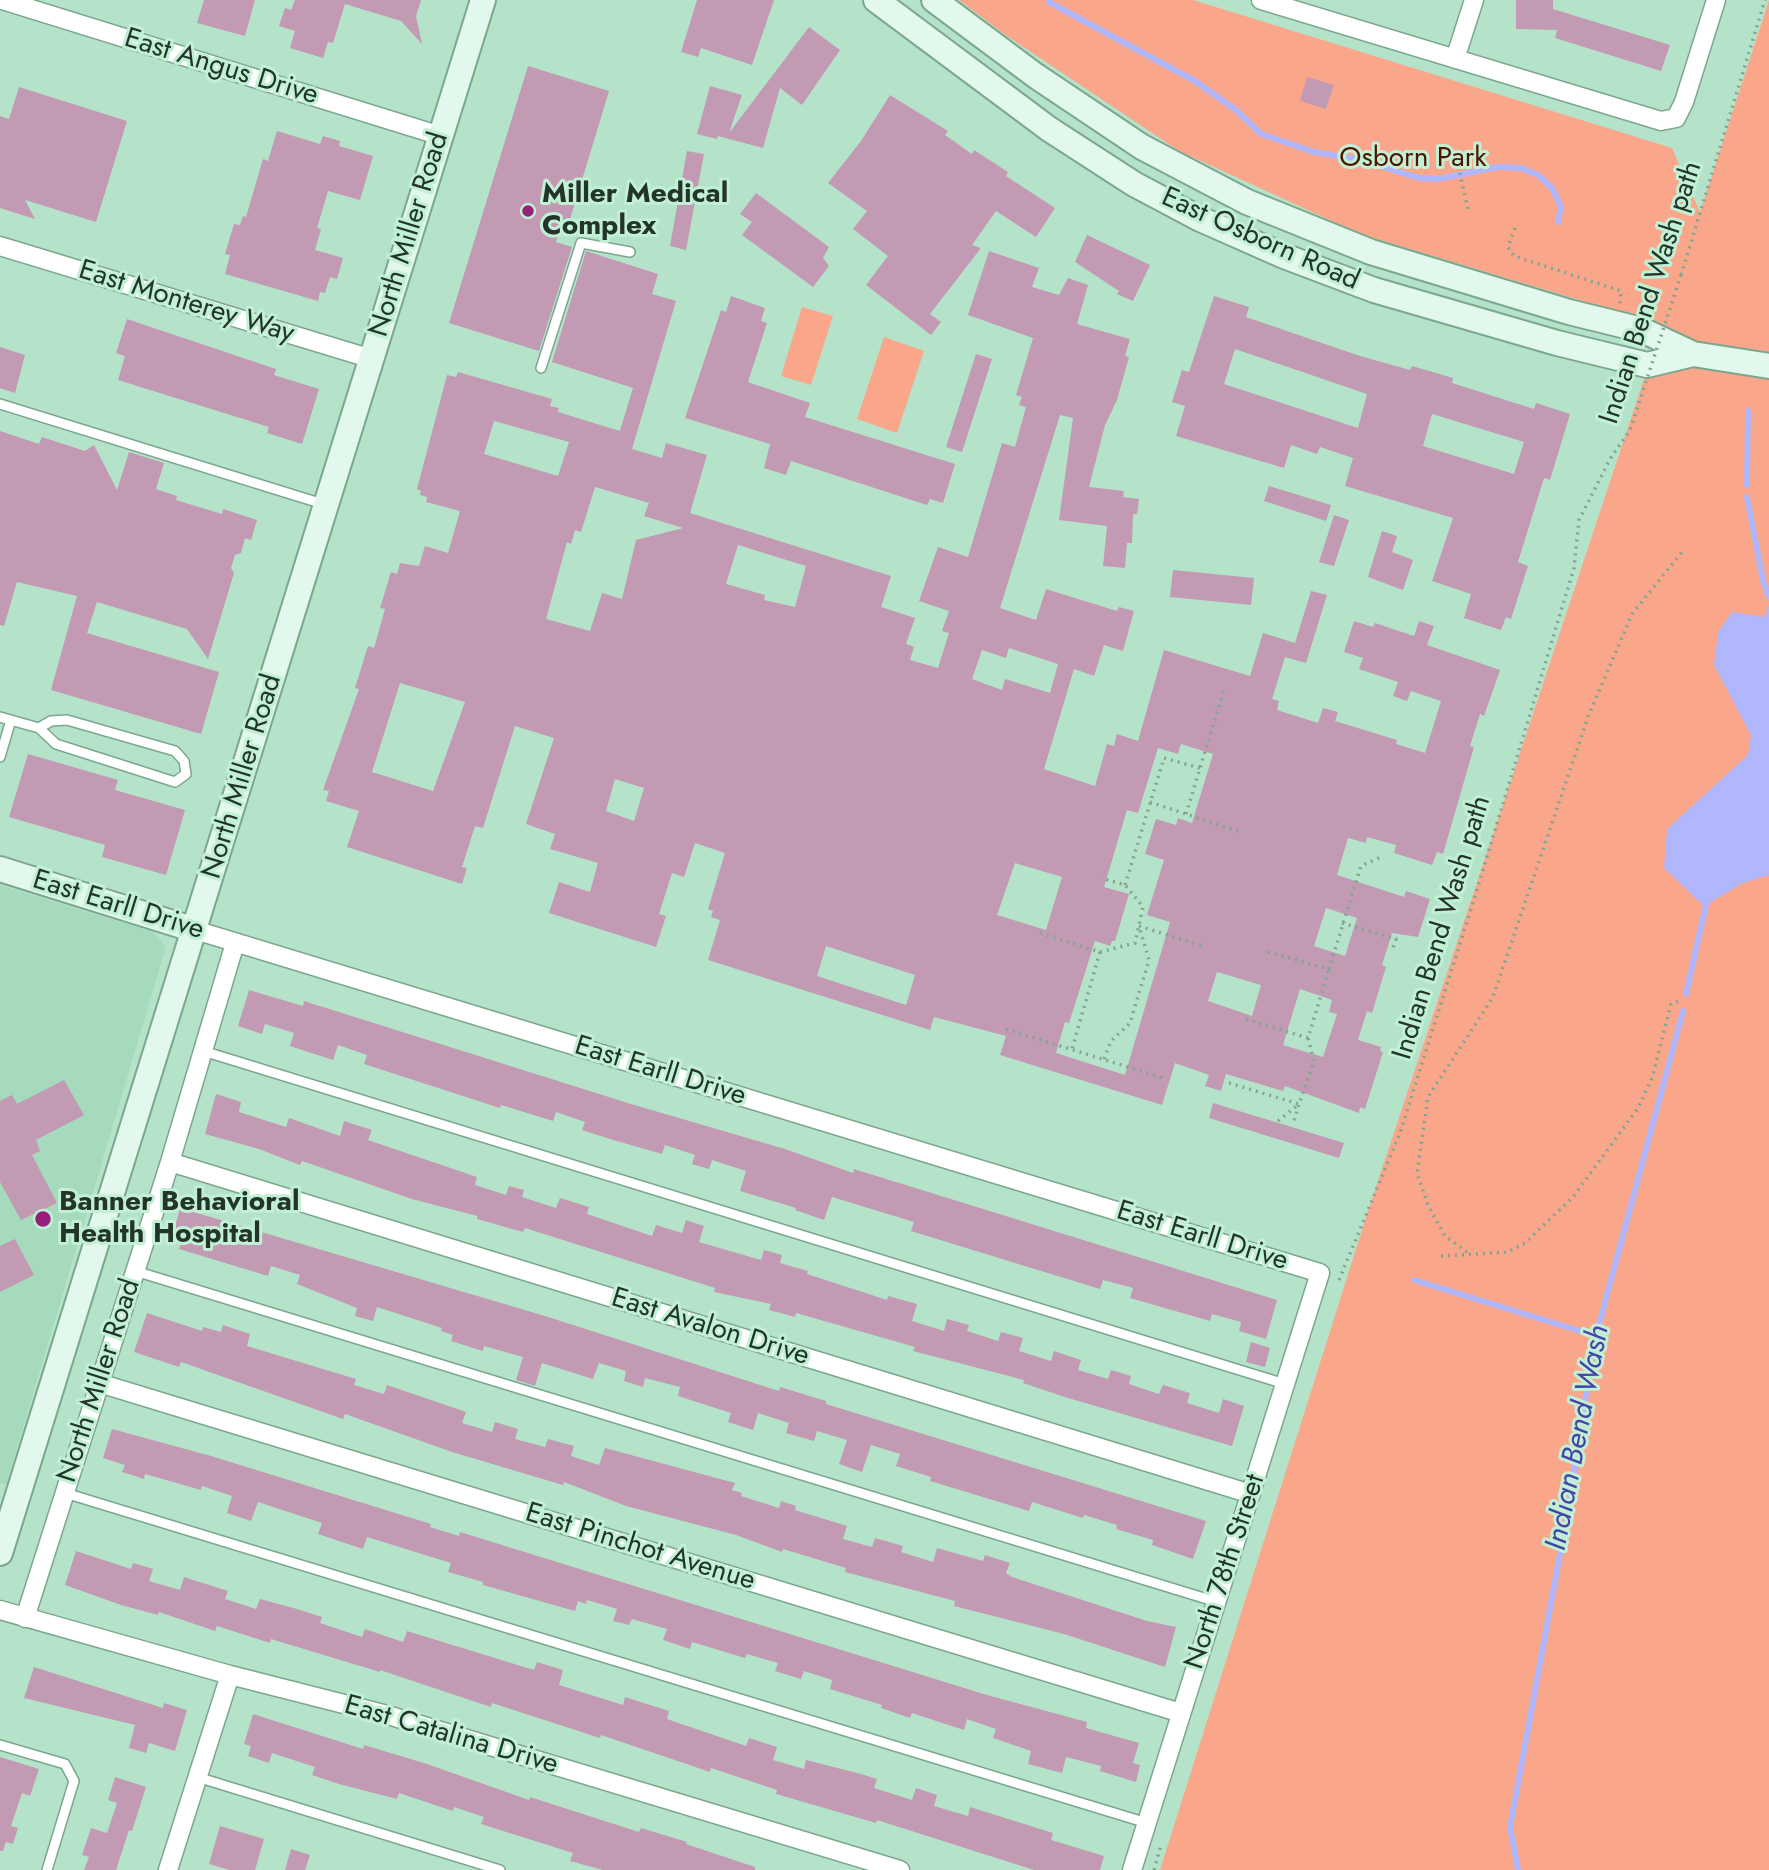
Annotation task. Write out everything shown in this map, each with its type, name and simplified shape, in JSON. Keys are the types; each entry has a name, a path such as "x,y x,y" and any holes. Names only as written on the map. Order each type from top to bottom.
{"street":[{"name":"East Angus Drive","path":"2,0 441,136"},
{"name":"North Miller Road","path":"0,1553 483,0"},
{"name":"East Osborn Road","path":"876,0 1049,128 1134,184 1198,218 1284,257 1374,290 1647,365 1693,354"},
{"name":"East Osborn Road","path":"934,0 1043,80 1142,147 1247,202 1371,252 1569,312 1642,330 1693,354 1769,366"},
{"path":"1261,0 1661,121 1676,118 1684,102 1716,0"},
{"path":"1455,59 1474,0"},
{"name":"East Monterey Way","path":"0,246 372,359"},
{"name":"East Earll Drive","path":"0,869 1320,1273"},
{"name":"North Miller Road","path":"25,1618 170,1162 235,943"},
{"name":"East Avalon Drive","path":"170,1162 1251,1494"},
{"name":"North 78th Street","path":"1132,1870 1320,1273"},
{"name":"East Pinchot Avenue","path":"99,1383 1181,1713"},
{"name":"East Catalina Drive","path":"0,1610 230,1675 391,1716 900,1870"},
{"path":"168,1870 230,1675"}],"lane":[{"path":"541,368 581,243 630,252"},
{"path":"0,404 327,505"},
{"path":"0,717 38,728 56,744 175,782 186,774 184,761 175,751 68,720 51,721 38,728"},
{"path":"0,757 11,720"},
{"path":"203,1051 1285,1384"},
{"path":"135,1271 1217,1602"},
{"path":"65,1493 1147,1823"},
{"path":"0,1745 65,1764 74,1781 47,1870"},
{"path":"197,1777 500,1870"}],"path":[{"name":"Indian Bend Wash path","path":"1337,1287 1400,1133 1472,907 1574,568 1580,520 1598,479 1630,430 1681,275 1765,0"},
{"path":"1458,166 1464,180 1469,213"},
{"path":"1515,228 1508,247 1514,256 1620,291 1619,306"},
{"path":"1467,1252 1445,1236 1416,1173 1428,1097 1466,1034 1493,997 1588,717 1632,614 1682,552"},
{"path":"1186,814 1224,690"},
{"path":"1125,885 1164,758 1200,768"},
{"path":"1149,802 1240,832"},
{"path":"1293,1124 1314,1061 1308,1038 1342,923 1361,866 1381,857"},
{"path":"1040,933 1100,952 1135,943 1143,907 1125,885 1101,878"},
{"path":"1342,923 1396,939 1393,948"},
{"path":"1139,926 1203,946"},
{"path":"1104,1059 1111,1041 1130,1023 1149,960 1139,926"},
{"path":"1072,1049 1100,952"},
{"path":"1268,952 1329,969"},
{"path":"1441,1256 1467,1252 1489,1255 1508,1252 1525,1243 1573,1197 1639,1108 1652,1077 1671,1004 1682,1000"},
{"path":"1246,1019 1308,1038"},
{"path":"1006,1029 1164,1078"},
{"path":"1229,1083 1299,1104"},
{"path":"1278,1121 1299,1104"},
{"path":"1154,1870 1165,1832"}],"shaded area":[{"name":"Banner Behavioral Health Hospital","path":"0,885 153,932 166,947 6,1485 0,1483"}],"green space":[{"name":"Osborn Park","path":"959,0 1193,0 1672,148 1700,212 1769,0 1769,1870 1160,1870 1368,1211 1662,325 1360,234 1179,151 1004,34"},
{"path":"802,307 833,316 811,385 781,376"},
{"path":"884,337 924,351 897,433 857,419"}],"water":[{"path":"1769,605 1769,875 1743,883 1704,906 1664,868 1667,829 1748,755 1751,735 1714,665 1718,632 1732,612 1764,617"}],"building":[{"path":"204,0 255,0 245,36 197,23"},
{"path":"295,0 421,0 416,16 422,44 401,21 345,4 333,43 328,42 323,58 290,48 295,31 279,26 285,8 291,10"},
{"path":"697,0 774,0 752,65 701,48 698,57 681,52"},
{"path":"1516,0 1553,0 1553,9 1670,45 1661,71 1555,38 1557,30 1516,29"},
{"path":"809,27 840,50 802,105 780,88 763,148 718,136 717,139 697,134 710,86 742,95 729,133"},
{"name":"Miller Medical Complex","path":"528,66 609,91 568,226 561,225 556,242 572,247 539,351 449,323"},
{"path":"1307,77 1334,85 1326,109 1300,101"},
{"path":"19,87 127,121 96,222 25,200 35,219 0,208 0,116 9,119"},
{"path":"890,95 948,131 945,135 972,154 974,150 1008,172 1006,176 1055,208 1036,237 996,211 972,245 981,248 930,314 941,322 931,335 866,285 888,256 853,229 867,211 828,183 861,141"},
{"path":"277,131 320,144 323,136 340,141 339,146 373,156 360,200 328,191 317,228 321,229 315,250 343,258 337,279 330,277 325,293 320,292 318,301 225,274 230,255 225,254 234,224 240,225 243,216 246,217 263,159 268,161"},
{"path":"687,151 704,154 686,250 670,246"},
{"path":"756,193 829,247 823,258 829,266 813,287 742,235 752,222 740,214"},
{"path":"1087,235 1150,265 1133,301 1117,294 1119,291 1075,262"},
{"path":"586,251 658,274 652,294 676,301 632,449 662,458 666,443 707,455 690,513 891,576 881,607 915,618 906,644 914,647 910,660 938,668 949,633 942,631 949,611 919,601 938,547 968,557 1002,443 1015,447 1026,407 1019,405 1022,397 1016,395 1033,338 968,315 989,251 1039,268 1032,287 1059,295 1068,278 1088,285 1077,324 1130,339 1125,356 1129,357 1117,400 1105,425 1089,487 1124,491 1123,497 1139,499 1137,514 1133,514 1132,543 1127,543 1125,568 1103,566 1107,526 1059,520 1073,418 1060,415 1000,608 1036,620 1046,589 1117,611 1119,607 1134,611 1123,651 1104,645 1094,676 1074,669 1044,769 1095,786 1107,744 1114,746 1117,734 1138,741 1164,650 1250,676 1263,633 1295,643 1311,591 1327,595 1306,663 1285,657 1272,699 1279,701 1277,710 1318,723 1323,708 1338,712 1335,721 1397,740 1396,744 1425,753 1441,701 1411,691 1407,701 1393,696 1398,682 1359,669 1363,658 1344,652 1354,621 1373,627 1375,623 1414,636 1419,621 1434,626 1427,645 1500,670 1484,716 1480,714 1470,746 1474,747 1443,854 1437,852 1432,865 1394,853 1396,845 1367,837 1366,843 1348,838 1337,875 1404,897 1406,891 1430,899 1418,937 1392,933 1382,965 1386,967 1372,1013 1367,1011 1358,1040 1381,1047 1380,1051 1383,1052 1365,1109 1360,1107 1359,1113 1285,1086 1283,1091 1226,1074 1221,1091 1205,1086 1209,1075 1175,1063 1162,1105 1000,1055 1006,1036 934,1017 930,1030 708,960 720,920 711,917 713,911 708,909 725,853 695,843 684,877 672,873 659,914 666,916 656,947 549,913 559,882 590,892 598,863 550,849 555,834 526,824 554,738 515,726 483,828 475,826 462,867 467,868 462,884 347,847 359,811 326,801 329,791 323,790 359,689 355,688 368,646 374,648 385,609 380,608 391,572 397,574 400,563 419,566 425,546 448,553 460,511 426,502 427,497 420,495 421,491 417,489 447,375 456,377 458,372 552,399 550,406 559,408 558,412 620,431 633,388 552,362","holes":["494,421 569,442 558,476 484,454","595,487 649,503 644,516 683,528 636,540 622,599 602,593 590,631 546,619 567,542 571,544 575,530 581,532","738,545 806,566 795,607 764,600 765,595 726,584","1009,648 1058,664 1050,693 1005,679 1002,690 972,679 982,650 1006,658","400,683 465,702 433,791 372,772","1181,744 1213,754 1192,823 1178,818 1176,825 1156,819 1145,854 1164,860 1147,915 1170,922 1125,1075 1056,1053 1065,1022 1069,1023 1095,941 1110,946 1112,941 1115,941 1129,894 1104,887 1127,810 1138,813 1158,748 1178,754","615,779 644,788 634,821 606,811","1015,863 1062,877 1046,930 997,915","1326,908 1357,918 1345,956 1314,946","826,946 915,975 906,1005 817,976","1217,972 1261,985 1252,1016 1208,1001","1300,989 1332,1000 1329,1012 1337,1014 1323,1057 1283,1045"]},
{"path":"731,296 765,308 761,321 767,323 748,382 810,403 805,417 955,464 943,503 930,499 927,505 791,461 786,475 764,468 770,444 685,418 721,310 726,312"},
{"path":"1214,296 1249,307 1246,317 1360,356 1410,370 1412,366 1453,378 1452,383 1534,409 1536,403 1570,414 1550,480 1544,478 1518,562 1528,566 1511,619 1506,617 1501,630 1464,618 1471,594 1432,581 1453,518 1345,486 1353,458 1320,447 1317,454 1291,445 1284,468 1176,436 1185,406 1172,402 1182,370 1189,372","holes":["1235,349 1367,394 1358,428 1224,384","1432,414 1524,442 1514,474 1423,446"]},
{"path":"127,319 276,369 274,375 319,389 302,444 267,433 269,427 118,380 125,356 116,353"},
{"path":"0,347 25,355 15,393 0,388"},
{"path":"976,354 992,359 962,452 946,447"},
{"path":"0,431 39,444 42,437 85,451 94,445 117,490 129,452 164,463 156,489 177,496 176,500 222,514 223,509 257,520 251,540 245,538 241,553 235,555 231,568 234,573 208,659 187,629 97,602 87,633 219,672 201,734 51,690 77,596 17,582 4,626 0,625"},
{"path":"1269,486 1331,505 1326,521 1264,501"},
{"path":"1334,515 1349,520 1334,566 1319,562"},
{"path":"1382,531 1397,536 1392,552 1413,560 1403,590 1368,577"},
{"path":"1173,570 1254,578 1251,605 1170,597"},
{"path":"28,754 118,780 115,790 185,810 166,875 102,857 105,845 9,817"},
{"path":"249,990 303,1006 304,1001 631,1104 785,1149 853,1173 854,1169 1277,1300 1266,1339 1239,1331 1241,1322 1212,1314 1210,1321 1130,1298 1133,1288 1103,1280 1100,1289 911,1231 914,1222 832,1197 824,1220 795,1210 796,1208 740,1191 746,1171 712,1160 709,1169 692,1164 695,1155 665,1145 662,1154 610,1139 582,1130 585,1122 556,1112 553,1121 501,1105 500,1108 364,1064 367,1055 338,1045 333,1060 290,1046 294,1033 265,1024 262,1034 238,1026"},
{"path":"64,1080 84,1115 36,1140 40,1151 32,1155 57,1203 21,1220 0,1182 0,1101 12,1095 17,1104"},
{"path":"216,1094 241,1102 239,1112 286,1127 289,1118 340,1136 344,1121 372,1130 368,1140 477,1177 475,1185 506,1195 509,1186 524,1190 522,1197 556,1208 560,1198 589,1207 587,1214 652,1236 656,1225 682,1233 686,1220 704,1226 699,1242 761,1260 764,1250 782,1255 780,1263 808,1271 807,1274 887,1300 888,1296 917,1304 912,1321 944,1331 947,1319 969,1325 967,1331 998,1341 1001,1332 1023,1338 1019,1351 1051,1361 1054,1351 1081,1360 1078,1370 1108,1379 1111,1370 1131,1376 1129,1384 1159,1394 1163,1385 1190,1393 1187,1403 1219,1413 1223,1399 1244,1406 1232,1446 1068,1398 1023,1383 1024,1380 913,1351 915,1347 796,1313 795,1317 769,1310 771,1304 714,1292 715,1288 525,1228 523,1232 477,1219 477,1216 412,1199 302,1161 300,1165 259,1149 205,1134"},
{"path":"1213,1103 1344,1143 1339,1158 1209,1118"},
{"path":"180,1208 545,1316 779,1391 780,1387 826,1401 826,1404 1206,1521 1193,1559 1152,1545 1153,1540 1116,1529 1117,1525 1084,1515 1083,1518 1032,1502 1029,1511 930,1481 931,1477 896,1466 900,1454 871,1445 862,1472 839,1464 847,1440 817,1431 814,1441 786,1433 789,1423 758,1413 753,1430 728,1422 731,1413 678,1396 680,1387 645,1378 643,1387 624,1381 626,1371 599,1363 593,1379 542,1363 535,1386 516,1380 523,1357 484,1346 483,1351 451,1341 453,1335 441,1331 442,1328 377,1307 373,1321 355,1316 357,1308 297,1284 300,1275 271,1266 268,1276 179,1249 182,1241 172,1238"},
{"path":"15,1239 34,1275 0,1292 0,1246"},
{"path":"147,1313 202,1331 203,1327 221,1332 223,1325 250,1334 247,1346 356,1379 354,1385 384,1394 387,1385 466,1412 462,1423 492,1432 495,1422 518,1429 515,1439 545,1447 548,1439 574,1446 571,1456 599,1465 605,1448 735,1483 732,1490 742,1493 741,1496 779,1508 781,1501 796,1506 795,1510 847,1526 843,1539 872,1547 875,1538 903,1546 901,1552 933,1562 937,1548 983,1561 985,1555 1010,1563 1006,1573 1012,1577 1147,1621 1176,1627 1165,1667 1064,1634 954,1606 955,1601 845,1572 846,1568 783,1549 782,1552 736,1535 626,1506 564,1482 563,1485 452,1452 345,1414 343,1419 181,1362 179,1367 134,1352"},
{"path":"1251,1342 1270,1348 1265,1367 1246,1362"},
{"path":"112,1429 211,1456 431,1524 430,1527 459,1536 460,1532 987,1695 1087,1722 1086,1728 1139,1743 1133,1763 1140,1765 1136,1782 1100,1771 1101,1766 1066,1757 1062,1773 1028,1764 1031,1751 993,1738 996,1729 967,1719 964,1730 912,1713 910,1718 881,1708 882,1705 830,1689 832,1680 804,1671 801,1679 775,1671 778,1663 747,1654 745,1658 692,1642 690,1649 663,1640 667,1629 632,1619 629,1625 613,1621 617,1609 587,1600 586,1604 578,1601 575,1611 483,1585 483,1582 448,1572 451,1563 367,1537 363,1549 318,1534 322,1523 258,1502 251,1521 227,1513 232,1496 202,1486 201,1490 145,1474 144,1479 122,1472 125,1465 103,1458"},
{"path":"76,1551 131,1569 133,1563 153,1569 149,1581 180,1590 184,1577 228,1591 225,1599 256,1609 260,1599 297,1609 322,1617 320,1623 362,1637 365,1629 403,1642 407,1631 534,1670 537,1662 563,1670 559,1685 623,1705 625,1697 669,1711 667,1719 746,1746 749,1738 777,1747 773,1760 804,1769 806,1760 861,1774 877,1779 874,1788 912,1800 916,1788 937,1795 934,1806 968,1816 970,1807 1053,1833 1051,1840 1104,1856 1100,1870 1034,1870 877,1820 876,1823 776,1794 777,1790 711,1768 710,1772 601,1735 600,1738 492,1703 491,1707 380,1670 271,1639 270,1643 217,1626 215,1631 159,1612 158,1615 121,1605 65,1585"},
{"path":"34,1667 163,1708 164,1703 187,1710 175,1751 149,1743 146,1753 129,1748 135,1725 24,1698"},
{"path":"253,1714 363,1749 364,1745 427,1764 529,1800 530,1797 639,1832 641,1828 687,1842 686,1844 755,1867 755,1870 603,1870 570,1861 573,1853 481,1824 484,1817 454,1807 453,1811 399,1793 397,1799 339,1784 312,1775 315,1767 272,1753 269,1763 248,1756 251,1746 244,1744"},
{"path":"0,1757 39,1769 30,1796 22,1793 11,1826 18,1828 13,1844 6,1842 3,1851 0,1851"},
{"path":"115,1777 146,1787 132,1831 129,1830 116,1870 84,1870 89,1857 82,1855 91,1828 107,1833 117,1803 108,1800"},
{"path":"220,1826 264,1839 255,1870 229,1870 209,1864"},
{"path":"291,1849 310,1855 305,1870 285,1870"}],"waterway":[{"path":"1049,2 1195,81 1236,110 1261,134 1314,152 1360,160 1419,178 1438,179 1498,167 1521,168 1538,175 1552,188 1561,207 1558,222"},
{"name":"Indian Bend Wash","path":"1747,485 1748,411"},
{"name":"Indian Bend Wash","path":"1747,497 1763,581 1769,597"},
{"name":"Indian Bend Wash","path":"1686,994 1707,900"},
{"name":"Indian Bend Wash","path":"1518,1870 1510,1827 1566,1521 1594,1343 1683,1011"},
{"path":"1414,1280 1596,1336"}],"place":[{"name":"Miller Medical Complex","path":"528,211"},
{"name":"Banner Behavioral Health Hospital","path":"43,1219"}]}
